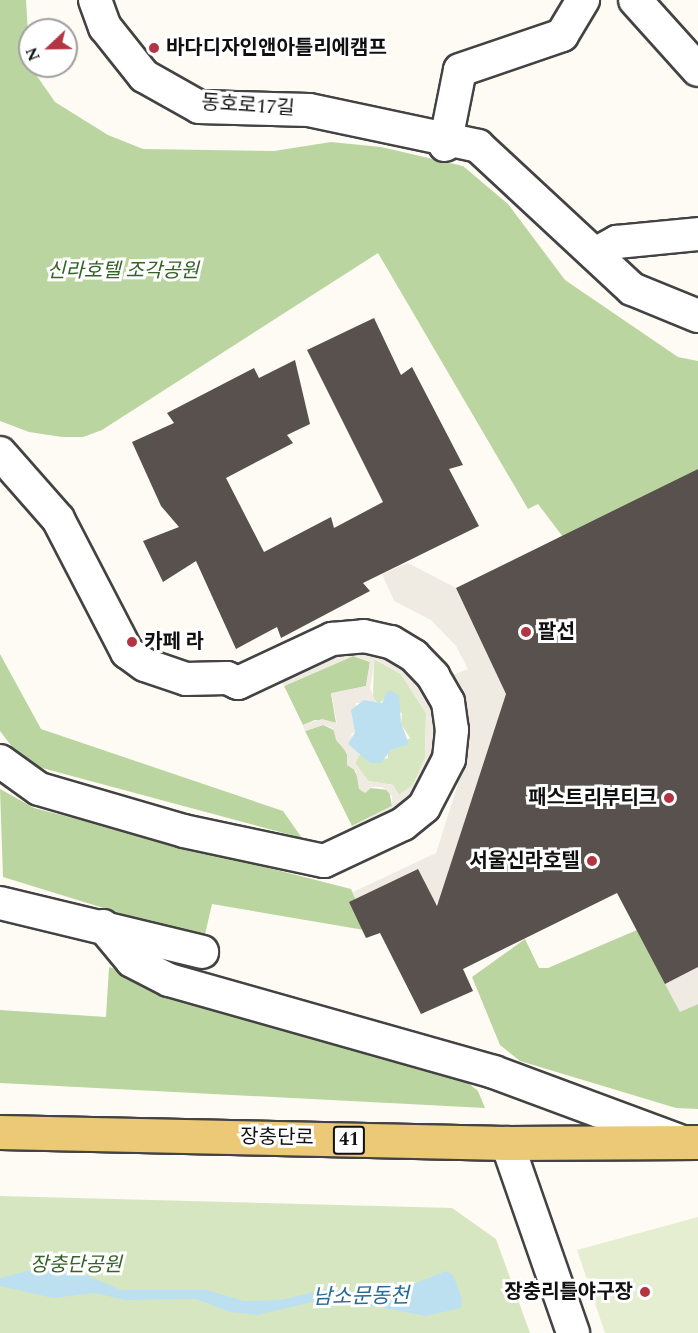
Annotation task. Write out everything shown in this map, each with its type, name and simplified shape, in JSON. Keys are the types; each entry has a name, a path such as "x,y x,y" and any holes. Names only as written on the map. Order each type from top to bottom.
{"main road":[{"name":"장충단로","path":"0,1132 507,1143 690,1142"}],"street":[{"path":"446,141 460,70 562,34 582,0"},
{"path":"635,0 698,70"},
{"name":"동호로17길","path":"93,4 105,27 144,76 199,107 309,110 478,146 632,289 698,316"},
{"path":"595,254 617,242 698,234"},
{"path":"0,453 58,519 128,652 145,665 186,679 227,678 238,683 332,639 364,636 391,642 414,656 434,676 448,702 452,730 449,759 424,807 403,824 324,861 184,831 39,789 0,761"},
{"path":"0,903 202,951"},
{"path":"103,926 132,961 169,980 494,1072 690,1142"},
{"path":"507,1143 573,1333"}],"green space":[{"name":"신라호텔 조각공원","path":"0,0 26,0 27,18 18,18 18,78 38,78 55,102 108,135 143,149 274,151 331,142 381,147 463,166 508,204 565,280 678,357 698,361 698,469 563,537 538,504 528,509 378,253 102,430 83,437 62,437 29,432 0,421"},
{"path":"0,654 41,729 283,811 302,838 42,768 16,752 0,731"},
{"path":"353,656 370,662 366,686 331,694 336,723 315,720 303,725 284,686"},
{"path":"374,659 401,674 426,713 425,758 413,785 399,795 393,785 368,781 355,763 361,752 370,763 388,758 388,752 410,738 401,724 402,714 387,696 379,704 373,698"},
{"path":"323,725 336,731 358,778 370,788 389,790 392,806 352,826 305,731"},
{"path":"0,789 34,808 351,889 370,931 212,904 204,939 3,877"},
{"path":"637,930 680,1011 698,1004 698,1109 676,1108 520,1061 500,1045 472,977 525,939 539,968 548,968"},
{"path":"109,967 463,1079 478,1091 485,1108 0,1083 0,1010 106,1017"},
{"name":"장충단공원","path":"0,1196 452,1208 496,1239 530,1333 0,1333"},
{"name":"장충리틀야구장","path":"698,1217 698,1333 605,1333 577,1250"}],"shaded area":[{"path":"408,563 456,588 506,694 453,858 489,877 434,904 417,869 356,899 353,892 436,853 464,765 468,728 453,675 468,669 456,646 431,620 394,601 382,574"},
{"path":"363,648 399,661 428,693 439,728 430,775 402,808 355,832 352,826 392,806 392,796 383,787 372,787 365,793 359,789 356,771 347,765 347,753 336,740 333,728 323,725 305,731 303,725 322,719 337,723 331,693 366,686 370,662 353,656 284,686 281,679 331,653","holes":["375,659 401,674 426,713 425,758 413,785 399,795 393,785 368,781 355,763 361,752 355,749 351,734 355,732 356,703 376,703 370,688"]},
{"path":"698,967 698,1004 680,1012 665,984"}],"water":[{"path":"388,690 399,695 401,723 409,744 391,750 381,763 370,763 348,744 355,732 351,710 364,700 382,703"},
{"name":"남소문동천","path":"58,1263 121,1290 207,1290 244,1301 280,1300 331,1288 383,1296 446,1271 453,1275 462,1299 461,1308 426,1316 329,1298 258,1315 230,1312 196,1299 125,1300 95,1293 53,1298 0,1286 0,1278"}],"building":[{"path":"374,318 401,375 412,367 463,465 449,469 479,526 363,583 370,591 281,638 277,627 236,649 196,561 163,582 143,541 179,527 161,506 132,442 174,423 167,413 254,368 259,378 295,360 310,424 287,435 293,443 226,478 264,552 331,517 334,528 383,502 307,350"},
{"path":"698,469 698,967 665,984 617,893 463,969 473,991 421,1014 380,933 366,938 349,902 418,869 437,906 506,694 456,588"}],"place":[{"name":"바다디자인앤아틀리에캠프","path":"154,48"},
{"name":"팔선","path":"526,632"},
{"name":"카페 라","path":"132,642"},
{"name":"패스트리부티크","path":"669,798"},
{"name":"서울신라호텔","path":"592,861"},
{"name":"장충리틀야구장","path":"645,1292"}]}
